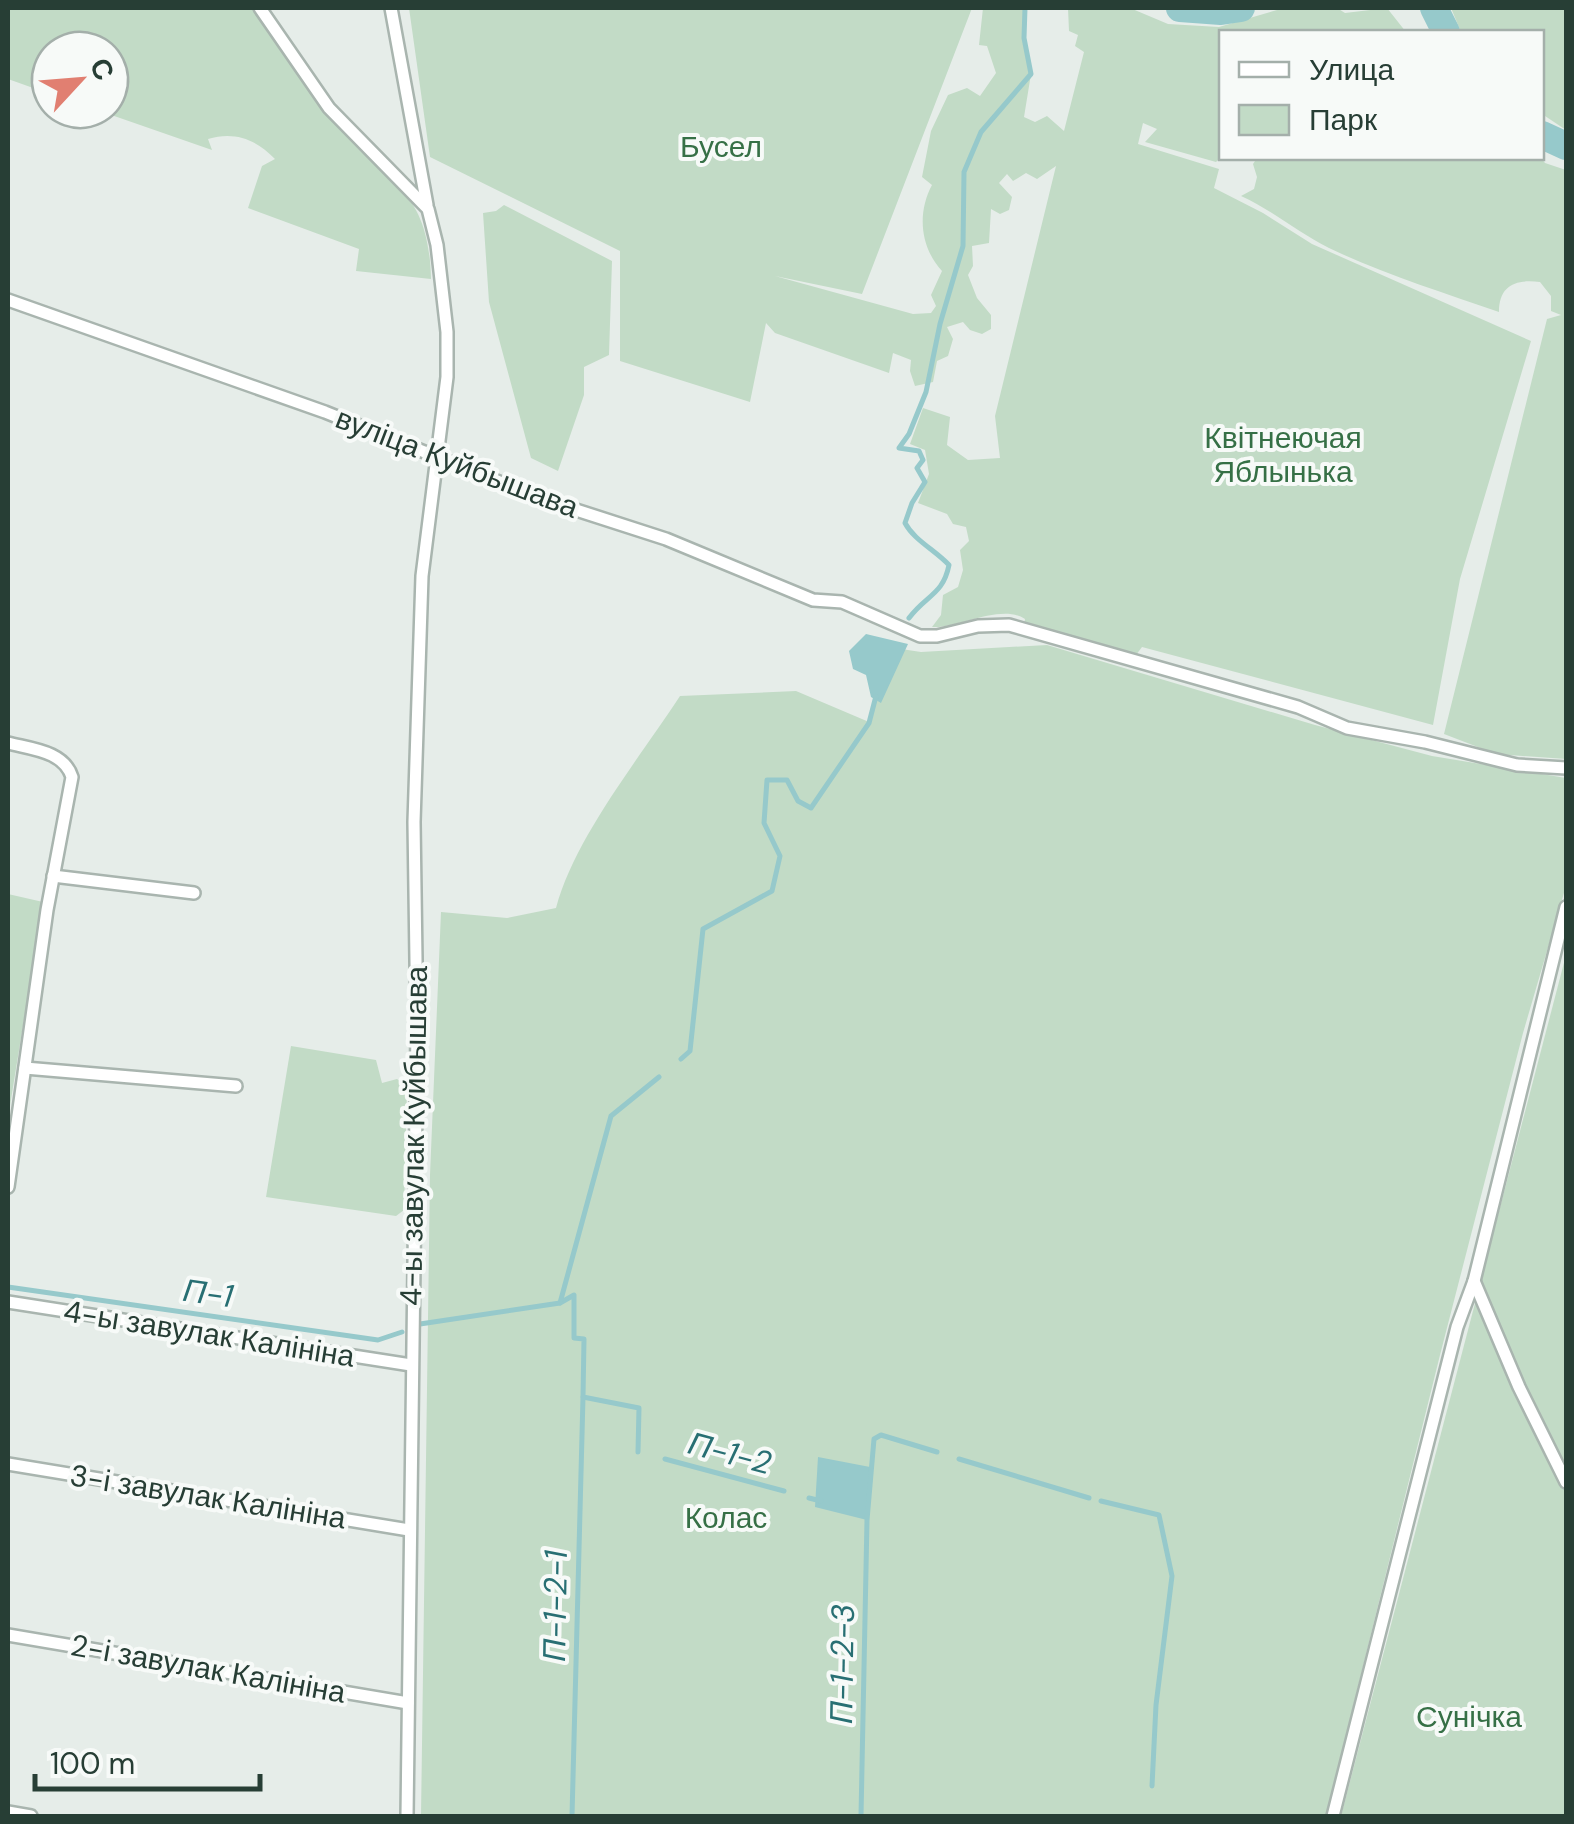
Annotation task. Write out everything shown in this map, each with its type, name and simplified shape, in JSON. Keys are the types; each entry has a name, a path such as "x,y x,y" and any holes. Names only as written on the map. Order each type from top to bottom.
{"street":[{"path":"260,8 329,108 428,209"},
{"name":"4-ы завулак Куйбышава","path":"392,8 421,184 438,245 447,332 447,377 422,576 414,822 417,1029 407,1816"},
{"name":"вуліца Куйбышава","path":"8,300 325,412 538,498 666,539 813,600 842,602 904,630 937,636 978,626 1009,625 1298,707 1347,728 1517,764 1566,768"},
{"path":"8,742 64,762 70,770 72,787 53,876 8,1187"},
{"path":"53,876 194,893"},
{"path":"1334,1816 1456,1327 1474,1281 1566,906"},
{"path":"24,1068 236,1086"},
{"path":"1474,1281 1519,1387 1566,1482"},
{"name":"4-ы завулак Калініна","path":"8,1302 410,1365"},
{"name":"3-і завулак Калініна","path":"8,1464 408,1530"},
{"name":"2-і завулак Калініна","path":"8,1635 408,1703"},
{"path":"8,1812 31,1816"}],"green space":[{"path":"8,8 253,8 327,113 415,208 429,250 431,279 356,271 359,249 248,208 262,166 275,159 260,146 236,137 218,137 208,139 212,150 130,121 130,30 30,30 30,87 8,79"},
{"path":"409,8 972,8 862,294 775,276 913,314 931,313 936,306 931,295 942,271 925,241 924,207 932,185 922,177 931,131 948,95 967,88 980,96 996,73 987,46 979,45 983,8 1025,8 1024,38 1031,74 1024,117 1035,122 1047,116 1064,131 1084,52 1075,46 1078,35 1069,31 1068,8 1130,8 1168,24 1219,27 1284,8 1337,8 1345,13 1387,8 1404,30 1219,30 1219,159 1216,162 1145,142 1157,129 1143,123 1138,144 1219,169 1214,188 1312,244 1531,341 1460,579 1433,725 1142,647 1136,655 1024,625 1025,619 1015,615 992,615 932,627 941,615 943,595 958,587 963,570 960,550 969,541 966,527 953,524 947,514 918,503 929,474 925,450 910,444 923,408 950,417 947,445 968,460 1000,458 995,416 1056,166 1037,179 1026,173 1013,181 1007,174 999,183 1012,197 1009,210 1000,214 991,209 989,243 972,246 973,266 968,275 977,298 991,315 991,329 982,334 970,330 963,322 947,327 953,339 948,356 937,361 933,382 915,386 911,360 893,353 889,373 775,333 766,323 750,402 620,361 620,251 430,157"},
{"path":"1451,8 1566,8 1566,130 1544,115 1544,30 1460,30"},
{"path":"1256,160 1543,160 1566,170 1566,759 1496,754 1444,734 1547,319 1561,315 1551,311 1551,296 1540,282 1510,286 1502,296 1499,312 1329,248 1241,196 1254,189 1257,177"},
{"path":"504,205 612,261 609,355 584,367 584,395 558,471 531,458 489,302 483,213"},
{"name":"Колас","path":"1047,645 1432,756 1566,778 1566,886 1523,1033 1326,1816 421,1816 430,1175 441,912 507,918 556,908 593,826 680,696 796,691 869,722 888,647 921,652"},
{"path":"8,894 43,902 8,1118"},
{"name":"Сунічка","path":"1566,955 1566,1816 1341,1816"},
{"path":"291,1046 376,1060 382,1083 397,1079 407,1086 404,1210 396,1216 266,1197"}],"water":[{"path":"866,634 908,644 881,703 871,697 866,675 853,669 849,651"},
{"path":"818,1457 870,1467 867,1520 815,1507"}],"waterway":[{"path":"909,618 938,589 949,565 905,523 925,482 917,468 923,460 919,451 899,448 926,392 940,324 963,246 964,172 981,132 1031,74 1024,38 1025,8"},
{"path":"1180,8 1241,8"},
{"path":"1434,8 1445,30"},
{"path":"1544,136 1566,146"},
{"path":"681,1059 690,1051 703,929 772,891 780,856 764,823 767,780 787,780 798,801 811,808 869,723 876,696"},
{"name":"П-1","path":"420,1324 560,1303 611,1116 659,1077"},
{"name":"П-1","path":"8,1287 378,1340 402,1332"},
{"name":"П-1-2","path":"560,1303 574,1295 574,1338 584,1339 583,1397 639,1408 638,1452"},
{"name":"П-1-2-1","path":"572,1816 583,1397"},
{"name":"П-1-2-3","path":"861,1816 867,1520 874,1439 881,1435 937,1452"},
{"name":"П-1-2","path":"665,1459 784,1491"},
{"path":"959,1459 1089,1498"},
{"name":"П-1-2","path":"809,1498 821,1501"},
{"path":"1101,1501 1159,1515 1172,1576 1156,1705 1152,1786"}],"park label":[{"name":"Бусел","path":"721,147"},
{"name":"Квітнеючая Яблынька","path":"1283,455"}]}
